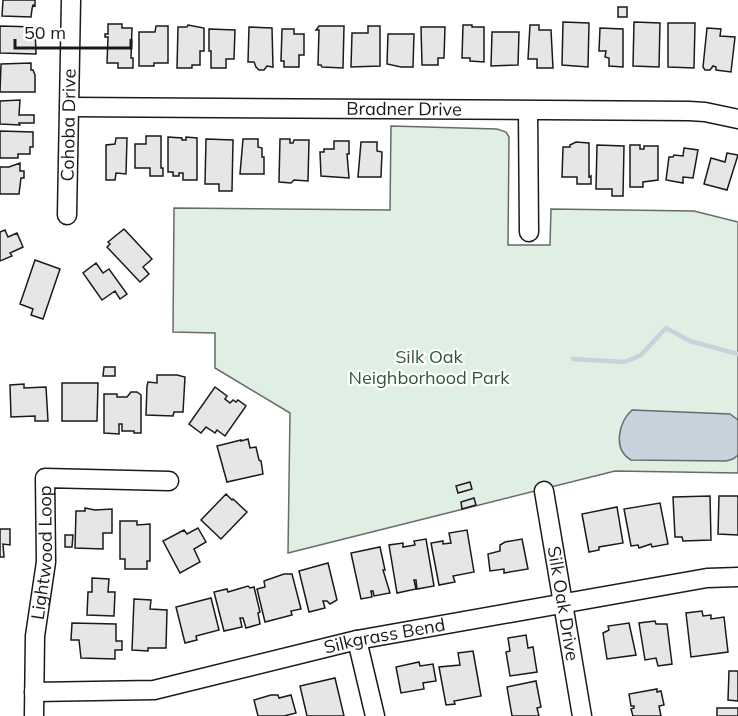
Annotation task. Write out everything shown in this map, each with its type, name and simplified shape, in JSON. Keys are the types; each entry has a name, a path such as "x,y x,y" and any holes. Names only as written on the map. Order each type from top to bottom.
{"street":[{"name":"Cohoba Drive","path":"68,215 71,0"},
{"name":"Bradner Drive","path":"70,107 689,111 738,119"},
{"path":"528,111 529,232"},
{"name":"Lightwood Loop","path":"34,716 35,636 46,562 45,478 170,481"},
{"name":"Silk Oak Drive","path":"544,491 582,716"},
{"name":"Silkgrass Bend","path":"34,692 154,690 357,640 707,578 738,577"},
{"path":"357,640 375,716"}],"green space":[{"name":"Silk Oak Neighborhood Park","path":"391,126 497,129 506,132 509,137 508,245 550,245 551,209 694,211 738,222 738,473 615,471 288,553 290,413 215,368 215,333 173,332 174,208 390,210"}],"shaded area":[{"path":"632,410 730,414 738,420 738,455 726,461 631,460 621,449 620,435 624,421"}],"building":[{"path":"3,0 35,0 31,17 2,16"},
{"path":"618,7 627,7 627,17 618,17"},
{"path":"563,22 589,23 588,67 562,65"},
{"path":"634,22 660,23 659,67 633,66"},
{"path":"668,23 695,23 694,68 668,67"},
{"path":"108,24 122,24 122,28 132,28 133,68 118,68 118,63 107,63 108,37 105,37 105,34 108,34"},
{"path":"188,25 204,28 204,51 200,51 200,65 192,65 192,68 177,68 178,27"},
{"path":"463,25 484,27 484,62 462,58"},
{"path":"530,25 539,25 539,30 551,30 553,68 537,68 537,59 528,59"},
{"path":"0,26 35,27 36,54 0,53"},
{"path":"156,26 168,26 168,63 139,66 139,32 155,32"},
{"path":"319,26 344,26 343,68 318,65 319,30 316,30"},
{"path":"368,26 380,26 380,66 351,67 352,33 368,33"},
{"path":"249,27 272,28 273,67 267,66 264,70 259,70 254,62 248,62"},
{"path":"421,27 445,27 444,58 438,58 438,65 422,65"},
{"path":"600,28 623,29 623,67 609,66 609,58 605,57 606,51 599,51"},
{"path":"707,28 721,29 720,36 735,37 731,72 716,70 713,66 710,70 705,70 703,67"},
{"path":"209,29 235,30 234,59 226,59 226,68 211,68"},
{"path":"282,29 294,29 294,34 304,34 304,55 299,55 299,67 284,67 284,61 281,61"},
{"path":"492,32 519,32 518,65 491,66"},
{"path":"388,34 414,34 413,67 387,64"},
{"path":"31,63 31,70 35,75 35,92 0,92 1,64"},
{"path":"20,100 19,115 34,115 34,123 0,124 0,101"},
{"path":"0,131 33,132 33,147 30,147 30,154 18,154 18,158 0,158"},
{"path":"146,136 161,136 163,176 150,176 150,168 135,168 135,144 146,144"},
{"path":"168,137 182,138 182,140 186,140 186,137 197,138 197,180 183,180 183,173 173,176 173,172 168,172"},
{"path":"116,138 127,138 126,174 116,173 115,180 106,180 106,145 115,144"},
{"path":"206,139 233,140 232,191 219,191 219,184 205,184"},
{"path":"243,139 258,139 258,147 262,148 262,157 264,157 264,174 240,174"},
{"path":"280,139 290,139 290,143 294,140 309,140 308,181 279,182"},
{"path":"334,141 349,141 349,154 347,154 349,178 321,176 320,152 324,152 324,149 334,149"},
{"path":"361,142 377,142 377,151 382,152 381,177 358,177"},
{"path":"576,142 589,143 591,184 577,184 577,177 562,177 563,147 570,147"},
{"path":"597,145 624,146 623,196 612,196 612,189 596,189"},
{"path":"630,145 640,145 640,149 644,149 644,146 658,146 658,180 643,182 643,187 630,187"},
{"path":"684,148 698,150 693,178 683,177 683,183 666,180 669,157 683,156"},
{"path":"727,153 738,155 727,190 704,184 711,158 725,162"},
{"path":"20,163 20,171 24,171 24,178 21,178 19,194 0,194 0,167"},
{"path":"124,229 152,259 143,267 149,274 140,282 107,247 110,244 108,242"},
{"path":"5,230 8,237 17,233 23,247 10,253 12,256 0,261 0,232"},
{"path":"35,260 60,269 43,319 31,315 33,309 20,304"},
{"path":"96,263 103,273 109,269 127,294 120,299 115,291 102,300 83,273"},
{"path":"104,367 115,367 115,376 103,376"},
{"path":"157,375 185,377 183,412 174,412 173,416 146,415 148,382 157,383"},
{"path":"62,383 98,383 97,421 62,421"},
{"path":"24,384 24,388 46,387 48,421 35,421 35,416 11,417 10,385"},
{"path":"215,387 227,396 225,399 230,403 238,400 246,406 225,436 217,430 215,433 206,427 201,433 189,424"},
{"path":"131,392 141,395 141,433 122,431 122,424 119,424 119,434 104,433 104,394 127,397"},
{"path":"248,439 250,448 256,447 263,474 227,482 217,446"},
{"path":"470,482 472,489 458,493 456,486"},
{"path":"226,494 247,512 221,539 201,520"},
{"path":"710,496 711,540 683,541 682,537 675,537 673,497"},
{"path":"719,496 738,496 738,535 718,534"},
{"path":"474,498 476,505 462,509 461,502"},
{"path":"660,503 668,544 652,547 651,544 639,548 638,545 631,546 624,509"},
{"path":"617,507 623,543 599,547 599,550 589,552 582,514"},
{"path":"85,508 112,509 112,533 103,533 103,549 75,548 76,511 85,511"},
{"path":"120,521 137,521 137,525 150,524 150,561 147,561 147,569 125,569 125,559 120,559"},
{"path":"198,528 206,542 194,549 200,562 180,573 163,541 184,530 187,534"},
{"path":"0,529 10,529 10,545 3,544 4,557 0,557"},
{"path":"467,530 474,572 453,576 455,582 439,585 431,543 443,541 443,544 451,543 449,533"},
{"path":"65,535 73,535 72,547 65,547"},
{"path":"426,539 434,586 417,589 416,580 414,580 416,589 397,593 389,545 403,543 403,547 415,545 414,541"},
{"path":"522,539 528,569 504,573 504,569 490,571 488,554 500,551 500,545 505,542"},
{"path":"380,547 385,570 383,570 390,593 374,596 371,591 372,597 361,599 351,553"},
{"path":"328,563 337,600 330,604 323,601 325,608 309,612 299,571"},
{"path":"284,574 292,574 301,609 291,611 292,615 265,622 257,589 265,587 264,581"},
{"path":"92,578 109,579 108,592 115,592 114,616 87,615 88,592 92,592"},
{"path":"248,586 254,587 260,612 258,613 260,624 246,628 243,618 240,618 242,627 224,631 214,592 227,589 228,592"},
{"path":"211,598 219,630 196,636 197,640 185,643 176,607"},
{"path":"134,599 151,600 150,609 167,610 166,648 148,648 148,651 132,650"},
{"path":"702,611 703,616 711,615 711,619 724,617 728,652 691,657 686,613"},
{"path":"655,621 656,624 667,624 672,664 658,666 656,658 645,660 639,623"},
{"path":"72,623 116,624 116,641 122,641 122,650 115,650 115,659 81,658 79,640 71,640"},
{"path":"629,623 636,655 607,659 603,633 609,630 608,626"},
{"path":"526,635 528,648 533,647 537,672 510,676 506,652 510,651 508,638"},
{"path":"473,651 481,696 454,701 455,704 446,705 439,667 460,665 458,653"},
{"path":"419,662 420,666 433,664 436,681 423,683 424,689 401,693 396,667"},
{"path":"729,671 738,671 738,701 728,700"},
{"path":"335,678 344,716 307,716 300,686"},
{"path":"536,681 541,707 537,708 539,716 512,716 507,687"},
{"path":"657,689 657,692 661,691 664,705 659,706 661,716 633,716 631,709 634,706 631,706 629,694"},
{"path":"278,695 279,698 291,695 296,713 284,716 258,716 254,700"},
{"path":"717,708 738,708 738,716 717,716"}],"waterway":[{"path":"573,359 625,362 641,355 666,328 690,341 738,354"}]}
